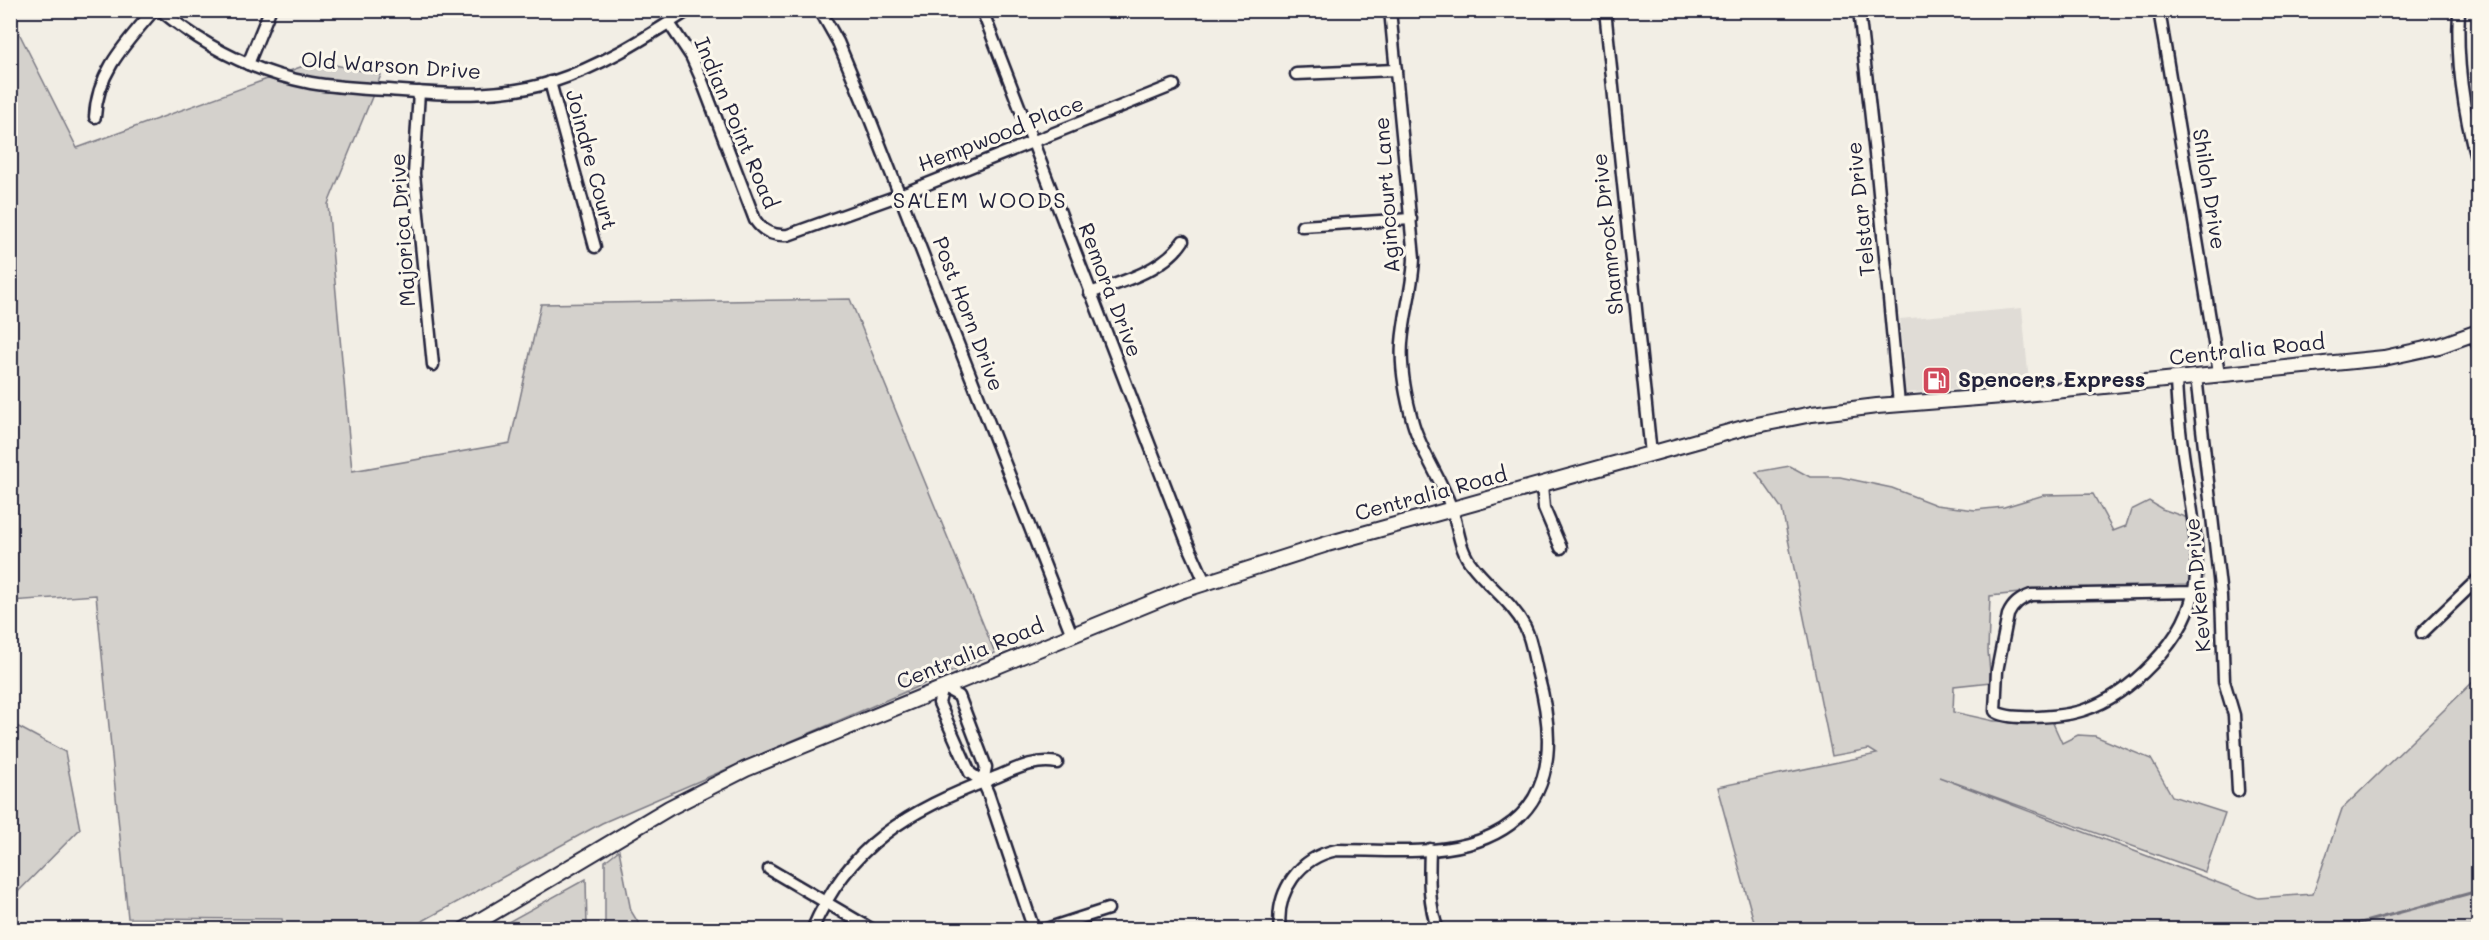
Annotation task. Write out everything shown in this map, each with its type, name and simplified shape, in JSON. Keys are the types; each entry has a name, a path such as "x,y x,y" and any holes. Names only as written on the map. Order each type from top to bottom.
{"main road":[{"name":"Centralia Road","path":"464,930 598,849 722,780 943,687 1204,582 1327,544 1790,417 1899,404 2015,395 2384,358 2477,338"}],"street":[{"path":"95,117 98,95 109,65 154,10"},
{"name":"Old Warson Drive","path":"160,10 193,35 248,64 273,73 314,83 419,92 489,93 550,82 603,62 689,10"},
{"path":"248,64 270,10"},
{"name":"Post Horn Drive","path":"820,10 838,42 900,195 1072,635"},
{"name":"Remora Drive","path":"982,10 1204,582"},
{"name":"Agincourt Lane","path":"1280,930 1281,904 1285,892 1299,870 1316,856 1337,850 1430,849 1469,843 1493,834 1516,818 1536,795 1545,774 1549,752 1546,703 1526,629 1513,608 1470,564 1459,538 1452,510 1414,426 1404,384 1402,344 1414,269 1390,10"},
{"name":"Shamrock Drive","path":"1605,10 1651,454"},
{"name":"Telstar Drive","path":"1859,10 1880,195 1899,404"},
{"name":"Shiloh Drive","path":"2158,10 2219,373"},
{"path":"2459,10 2459,60 2462,88 2478,165"},
{"name":"Indian Point Road","path":"669,23 691,56 700,76 754,220 772,234"},
{"path":"1296,74 1396,70"},
{"name":"Joindre Court","path":"550,82 595,247"},
{"name":"Hempwood Place","path":"772,234 788,235 900,195 1174,85"},
{"name":"Majorica Drive","path":"419,92 414,174 433,365"},
{"path":"1302,226 1411,219"},
{"path":"1090,293 1123,282 1163,262 1183,241"},
{"name":"Kevken Drive","path":"2196,376 2221,596 2224,681 2234,715 2238,791"},
{"path":"2175,378 2179,431 2198,545 2198,575 2194,592 2181,626 2168,646 2142,674 2109,699 2092,707 2059,717 2007,715 1995,711 1997,671 2008,615 2012,607 2023,597 2194,592"},
{"path":"1542,485 1545,508 1562,548"},
{"path":"2422,633 2478,579"},
{"path":"983,782 970,772 939,704 943,687 959,696 986,767 983,782 1021,886 1034,930"},
{"path":"812,930 843,874 859,856 912,814 983,782 1034,763 1048,761 1057,763"},
{"path":"1430,849 1431,905 1438,930"},
{"path":"769,869 873,930"},
{"path":"1043,930 1108,909"}],"shaded area":[{"path":"10,15 77,148 317,61 381,75 328,204 352,471 510,443 541,304 850,299 995,653 602,823 408,929 284,929 282,919 128,918 96,595 11,601"},
{"path":"2022,308 2029,383 1906,393 1900,319"},
{"path":"1790,466 1810,477 1840,477 1892,488 1936,505 1975,510 2004,507 2044,495 2093,494 2113,531 2126,526 2131,510 2149,501 2162,509 2188,518 2194,560 2189,587 1990,596 1988,651 1991,682 1954,686 1953,712 1994,721 2052,721 2062,743 2078,735 2095,736 2151,759 2172,796 2225,813 2205,872 1939,777 2258,898 2313,894 2342,809 2478,677 2478,929 1756,929 1717,787 1877,754 1869,749 1832,756 1782,509 1756,472"},
{"path":"11,723 65,752 80,829 11,899"},
{"path":"619,850 631,911 642,929 605,929 605,861"},
{"path":"586,879 587,929 510,929 508,922"}],"waterway":[{"path":"2335,930 2478,891"}],"place":[{"name":"Spencers Express","path":"1937,380"}],"district":[{"name":"SALEM WOODS","path":"980,200"}]}
